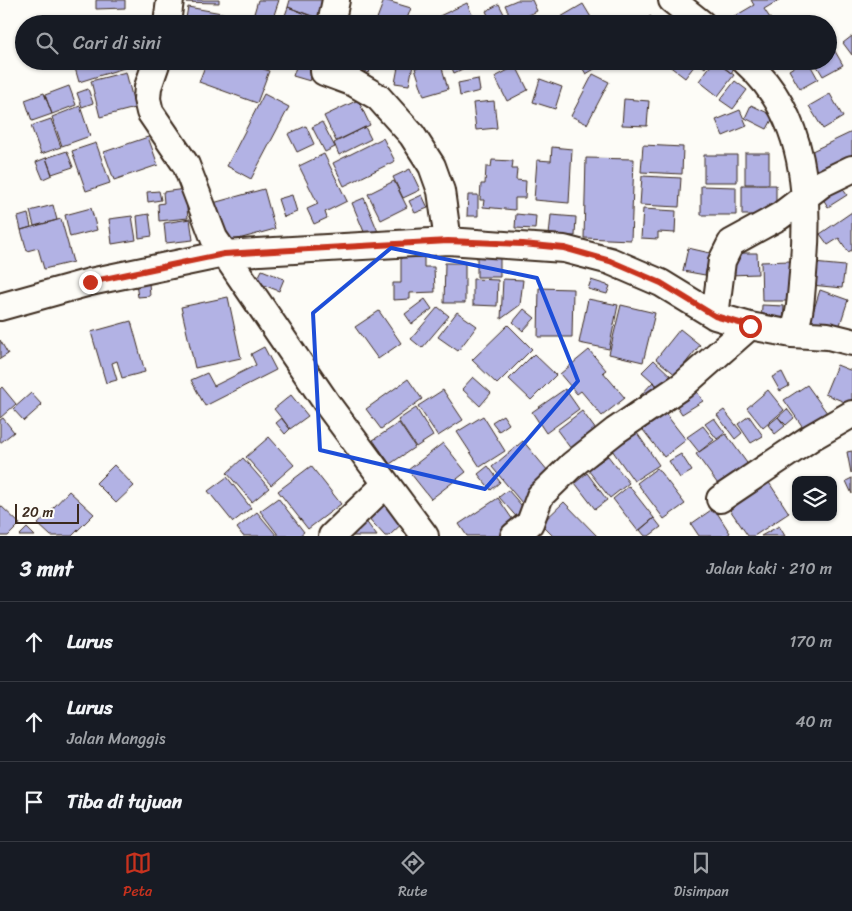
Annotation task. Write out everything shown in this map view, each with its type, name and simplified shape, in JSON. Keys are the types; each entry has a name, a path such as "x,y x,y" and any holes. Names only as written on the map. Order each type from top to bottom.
{"street":[{"path":"168,15 170,0"},
{"path":"333,15 336,0"},
{"path":"672,0 691,15"},
{"path":"154,70 148,87 147,99 150,112 186,165 214,238 328,405 425,536"},
{"path":"324,70 324,72 354,83 378,97 412,135 432,166 441,191 448,241"},
{"path":"754,70 773,90 785,112 803,173 806,232 802,292 795,328 792,334"},
{"path":"715,316 720,269 730,243 780,216 823,182 852,169"},
{"path":"0,307 90,282 224,254 448,241 564,248 610,261 661,283 715,316 750,326 792,334 828,336 852,342"},
{"path":"514,536 530,523 540,496 572,465 616,431 683,385 750,326"},
{"path":"720,499 812,437 852,414"},
{"path":"332,536 386,484"}],"highlighted area":[{"path":"391,248 537,278 578,381 485,489 320,450 313,313"}],"building":[{"path":"96,0 125,0 125,8 96,9"},
{"path":"179,0 219,0 219,3 179,2"},
{"path":"258,0 279,0 274,15 254,15"},
{"path":"290,0 327,0 321,15 309,15 288,7"},
{"path":"384,0 411,8 408,15 378,15"},
{"path":"517,0 532,0 537,11 529,15 509,15 505,5"},
{"path":"751,0 779,0 764,9 768,15 737,15 754,5"},
{"path":"467,3 472,15 442,15"},
{"path":"499,4 504,15 488,15 486,11"},
{"path":"583,4 590,15 564,15"},
{"path":"188,7 227,14 227,15 187,15"},
{"path":"288,7 308,15 285,15"},
{"path":"852,36 852,55 843,43"},
{"path":"837,55 843,65 837,68"},
{"path":"76,70 118,70 79,82"},
{"path":"204,70 269,71 257,103 199,82"},
{"path":"295,70 314,70 310,81 293,76"},
{"path":"397,70 412,70 409,85 395,83"},
{"path":"416,70 443,70 448,89 424,96"},
{"path":"508,70 518,70 528,90 507,101 495,77"},
{"path":"584,70 593,70 586,74"},
{"path":"675,70 691,70 685,78"},
{"path":"707,70 727,70 734,75 718,96 699,81"},
{"path":"789,70 813,70 818,79 800,89"},
{"path":"819,70 834,70 823,76"},
{"path":"126,72 135,108 100,117 91,81"},
{"path":"593,74 609,82 587,124 571,116"},
{"path":"478,79 480,91 460,96 458,83"},
{"path":"540,79 562,87 555,109 533,102"},
{"path":"735,81 747,90 733,109 720,100"},
{"path":"69,86 76,105 52,114 45,95"},
{"path":"88,89 93,103 82,107 77,93"},
{"path":"44,93 52,114 32,121 25,100"},
{"path":"264,94 289,107 251,179 227,166"},
{"path":"830,94 843,117 823,129 809,106"},
{"path":"624,99 649,101 647,126 622,125"},
{"path":"358,100 370,125 336,141 324,116"},
{"path":"494,101 497,128 476,130 473,103"},
{"path":"751,105 774,116 767,129 745,118"},
{"path":"80,106 90,136 62,146 52,117"},
{"path":"740,110 747,126 723,136 716,120"},
{"path":"51,119 61,147 41,154 31,126"},
{"path":"322,122 335,147 325,152 312,127"},
{"path":"306,126 314,144 297,152 288,134"},
{"path":"365,127 371,139 339,155 334,143"},
{"path":"852,132 852,163 820,178 808,153"},
{"path":"148,137 158,165 114,180 104,152"},
{"path":"383,138 395,161 344,186 333,163"},
{"path":"96,143 110,183 86,191 72,151"},
{"path":"643,145 683,147 682,174 641,172"},
{"path":"552,147 572,149 569,203 534,200 537,160 551,161"},
{"path":"67,151 73,167 52,174 46,158"},
{"path":"745,153 769,153 769,184 745,184"},
{"path":"324,154 347,201 325,212 327,218 314,224 307,209 318,204 299,166"},
{"path":"704,155 737,155 737,182 704,182"},
{"path":"46,158 52,175 43,179 36,162"},
{"path":"586,158 634,159 631,240 584,238"},
{"path":"492,160 513,161 512,169 517,169 516,180 526,181 525,198 515,198 515,210 483,207 484,200 480,200 481,184 485,184 486,167 491,167"},
{"path":"410,169 420,190 403,198 393,177"},
{"path":"642,176 681,178 679,207 640,205"},
{"path":"394,181 407,207 381,220 368,194"},
{"path":"838,182 847,195 828,207 820,194"},
{"path":"742,185 776,185 776,215 742,215"},
{"path":"701,186 736,187 736,215 701,215"},
{"path":"185,189 188,218 159,221 158,204 164,203 163,192"},
{"path":"264,189 275,229 224,243 213,203"},
{"path":"159,191 161,200 148,202 147,192"},
{"path":"292,195 297,212 284,217 278,199"},
{"path":"422,195 428,208 415,213 409,201"},
{"path":"468,195 478,195 478,216 467,216"},
{"path":"364,198 379,234 367,239 352,203"},
{"path":"53,205 57,220 34,226 30,211"},
{"path":"91,208 97,230 70,237 65,215"},
{"path":"643,209 676,211 675,233 658,232 658,239 641,238"},
{"path":"852,212 852,250 848,252 839,238 828,245 820,234"},
{"path":"28,214 31,227 21,230 18,217"},
{"path":"149,214 152,236 139,238 137,216"},
{"path":"516,214 536,216 535,229 515,228"},
{"path":"551,215 576,217 575,236 549,235"},
{"path":"132,216 136,240 112,244 109,219"},
{"path":"61,219 73,262 44,269 38,248 27,251 21,230"},
{"path":"190,219 193,240 166,243 164,223"},
{"path":"688,248 710,253 705,275 683,271"},
{"path":"728,253 757,253 758,274 729,275"},
{"path":"477,254 500,254 500,277 477,277"},
{"path":"401,257 424,257 424,267 434,267 435,292 410,293 410,299 393,300 393,283 401,283"},
{"path":"790,261 791,301 762,301 761,262"},
{"path":"445,263 465,263 465,303 444,303"},
{"path":"813,263 845,266 842,288 811,285"},
{"path":"262,270 284,279 279,291 256,282"},
{"path":"473,279 498,280 497,306 473,305"},
{"path":"503,279 523,280 520,305 501,319"},
{"path":"591,280 610,286 607,294 588,289"},
{"path":"149,283 150,296 138,297 136,284"},
{"path":"539,288 573,289 572,337 538,337"},
{"path":"820,290 848,300 837,334 809,325"},
{"path":"228,297 241,358 195,368 181,307"},
{"path":"425,299 432,309 412,324 405,314"},
{"path":"588,299 618,305 609,349 579,343"},
{"path":"621,305 655,313 643,362 609,354"},
{"path":"762,305 784,306 783,326 761,326"},
{"path":"438,307 449,316 422,348 411,339"},
{"path":"524,309 535,318 523,331 513,322"},
{"path":"379,311 401,343 378,359 355,327"},
{"path":"457,312 477,326 458,351 438,337"},
{"path":"131,321 145,372 122,378 117,361 112,363 117,380 106,383 91,332"},
{"path":"508,325 532,349 497,384 472,360"},
{"path":"680,329 700,345 676,375 656,359"},
{"path":"0,340 8,354 0,359"},
{"path":"264,347 276,370 205,406 191,380 207,373 214,386 256,365 251,354"},
{"path":"589,350 606,370 603,372 625,398 602,416 581,391 577,394 560,374"},
{"path":"534,354 556,375 531,400 509,379"},
{"path":"654,360 673,378 662,390 642,372"},
{"path":"837,365 852,371 852,405 825,394"},
{"path":"782,372 789,386 780,391 772,377"},
{"path":"473,377 491,393 480,406 462,389"},
{"path":"408,379 422,399 381,429 366,409"},
{"path":"653,382 662,390 649,404 640,396"},
{"path":"692,384 703,401 682,414 671,397"},
{"path":"807,385 830,417 807,433 784,400"},
{"path":"2,387 16,404 0,418 0,389"},
{"path":"565,389 579,409 546,433 532,412"},
{"path":"443,390 463,420 438,436 418,406"},
{"path":"768,390 784,410 763,428 747,408"},
{"path":"31,393 42,405 24,421 13,409"},
{"path":"291,395 308,416 290,429 274,409"},
{"path":"416,408 433,436 416,447 398,420"},
{"path":"787,409 794,418 786,425 778,417"},
{"path":"724,410 742,433 735,439 717,415"},
{"path":"582,411 599,434 574,453 557,430"},
{"path":"665,413 686,440 664,457 643,430"},
{"path":"503,415 509,424 499,431 492,422"},
{"path":"483,416 505,451 480,467 457,432"},
{"path":"749,416 763,436 751,443 738,424"},
{"path":"778,417 785,426 775,434 768,425"},
{"path":"3,418 14,432 0,443 0,420"},
{"path":"282,418 290,429 285,434 276,423"},
{"path":"714,418 725,433 717,439 705,424"},
{"path":"399,423 415,447 390,464 373,440"},
{"path":"703,426 714,440 699,452 687,437"},
{"path":"637,433 659,465 634,481 612,450"},
{"path":"726,434 752,470 723,491 696,454"},
{"path":"269,437 294,465 271,485 246,457"},
{"path":"523,441 553,477 522,503 492,467"},
{"path":"443,443 466,472 431,499 408,470"},
{"path":"852,451 852,472 851,473 847,452"},
{"path":"681,454 692,471 680,478 669,461"},
{"path":"608,456 629,483 610,498 588,470"},
{"path":"243,458 269,488 252,502 227,473"},
{"path":"114,465 134,486 116,503 96,483"},
{"path":"311,466 341,504 308,529 278,491"},
{"path":"488,466 500,482 491,490 478,474"},
{"path":"657,468 685,504 664,519 637,483"},
{"path":"587,473 607,500 595,509 575,483"},
{"path":"227,477 251,508 233,522 208,491"},
{"path":"766,478 789,513 754,536 748,536 726,504"},
{"path":"852,478 852,494 846,481"},
{"path":"629,486 654,518 638,531 613,499"},
{"path":"508,490 529,514 520,521 499,497"},
{"path":"69,491 94,514 72,536 51,536 38,524"},
{"path":"387,493 409,517 389,536 385,536 364,513"},
{"path":"278,498 304,532 299,536 279,536 260,511"},
{"path":"498,498 517,526 502,536 467,536 459,524"},
{"path":"564,502 597,536 553,536 541,524"},
{"path":"0,505 20,524 8,536 0,536"},
{"path":"714,508 730,533 726,536 699,536 691,524"},
{"path":"257,512 277,536 243,536 237,528"},
{"path":"362,516 377,536 346,536"},
{"path":"654,518 661,527 649,536 645,536 640,530"},
{"path":"779,526 785,536 761,536"},
{"path":"27,528 35,536 19,536"}],"route":[{"path":"90,282 224,254 448,241 523,244 564,248 610,261 661,283 715,316 750,326"}]}
